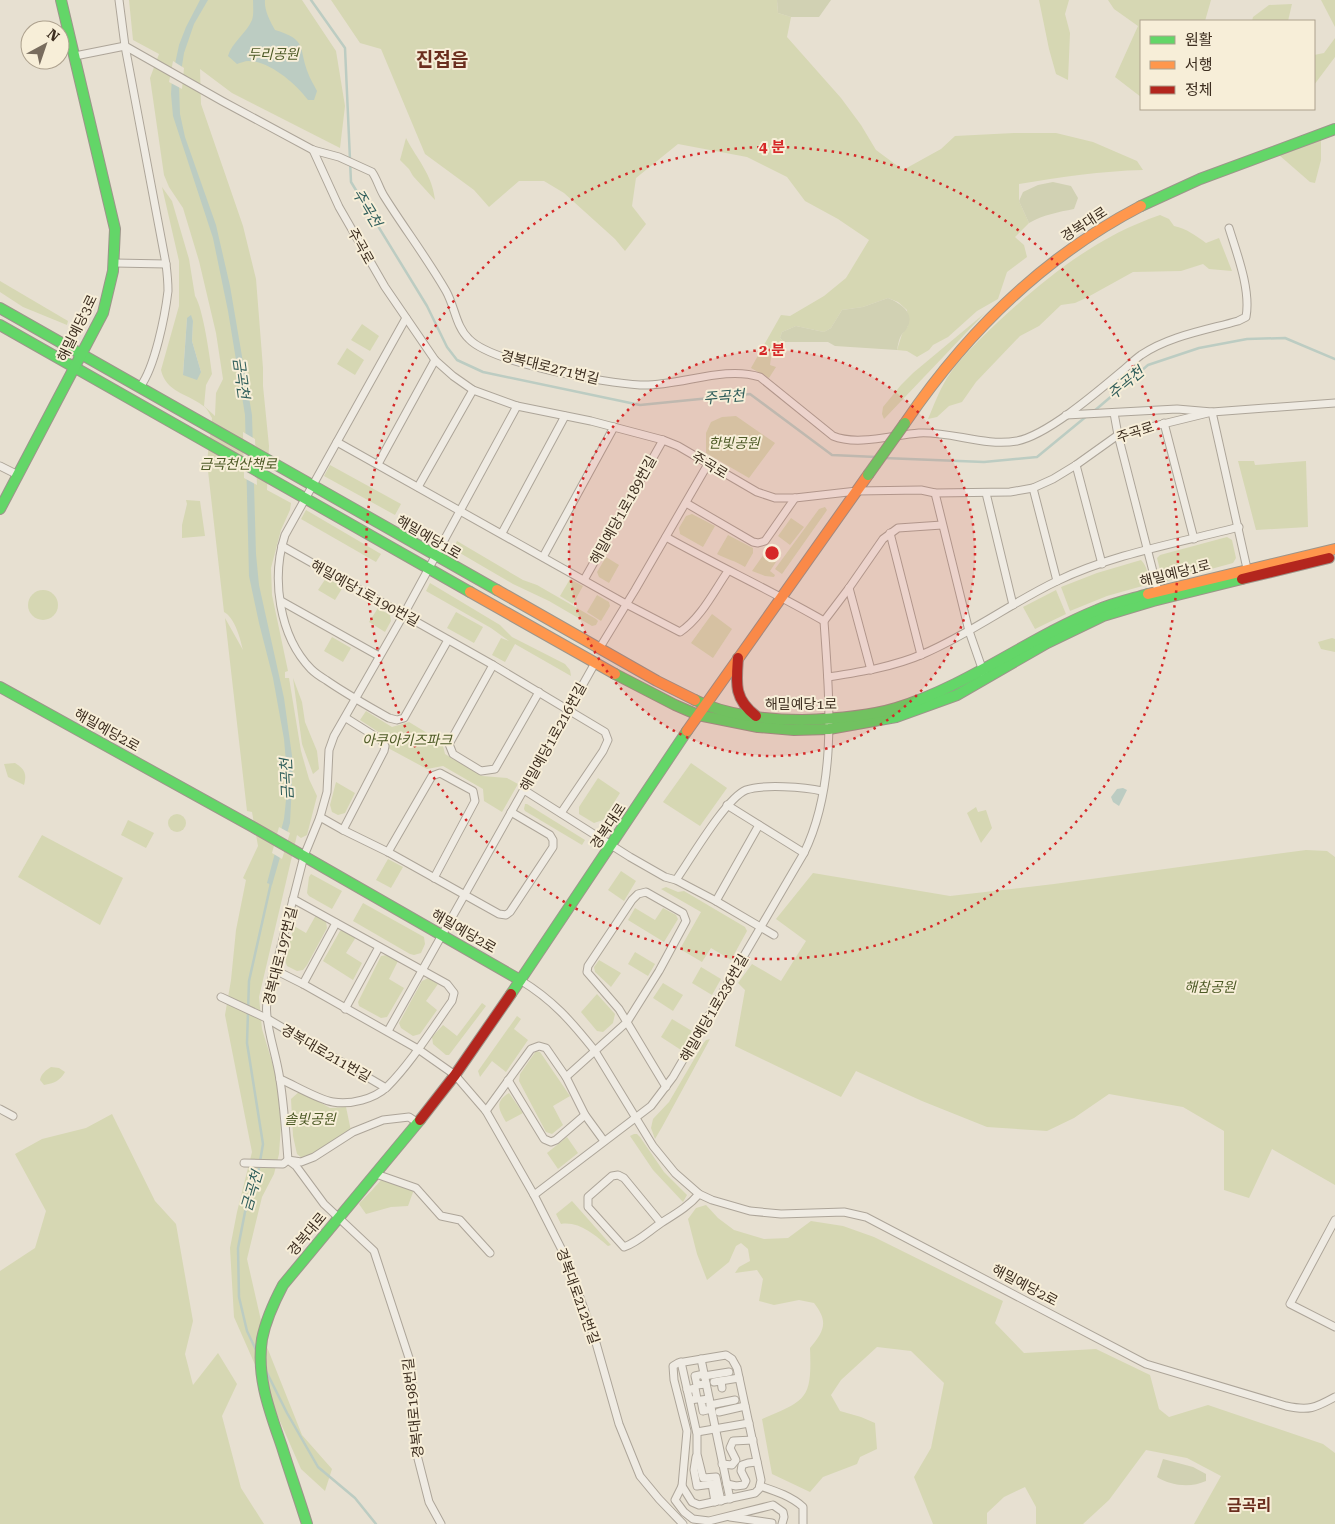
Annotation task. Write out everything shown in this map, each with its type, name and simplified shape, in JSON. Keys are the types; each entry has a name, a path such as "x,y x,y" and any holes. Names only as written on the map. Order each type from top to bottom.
{"street":[{"name":"해밀예당3로","path":"0,509 103,313 115,263 115,229 61,0"},
{"path":"0,308 140,387 146,379 157,344 168,289 166,264 119,0"},
{"path":"74,56 126,46 214,97 313,150"},
{"name":"경복대로","path":"307,1524 265,1396 261,1378 261,1345 267,1317 283,1285 418,1123 455,1075 611,846 704,705 938,375 990,316 1018,290 1084,239 1122,216 1184,187 1335,129"},
{"name":"경복대로271번길","path":"313,150 339,157 372,172 382,193 447,293 463,332 482,349 510,360 602,380 640,385 742,373 760,377 833,436 841,440 922,433 1003,442 1018,440 1044,431 1069,415 1141,355 1165,342 1246,317 1248,307 1241,266 1229,228"},
{"name":"주곡로","path":"313,150 339,207 365,254 406,318 436,360 453,376 473,390 517,406 614,427 663,440 678,446 757,492 775,498 795,498 857,491 1010,492 1032,488 1053,479 1076,466 1118,435 1212,412 1335,403"},
{"path":"115,263 166,264"},
{"path":"406,318 285,535 278,564 277,580 286,630 294,647 311,669 389,718 397,720 404,718 448,640"},
{"path":"0,325 73,367"},
{"path":"378,464 436,360"},
{"name":"해밀예당1로","path":"73,367 595,663 675,705 698,714 758,727 794,730 829,724 896,717 957,695 984,675 1060,627 1098,609 1158,591 1335,556"},
{"name":"해밀예당1로","path":"140,387 657,682 704,705 759,718 829,724"},
{"path":"418,487 473,390"},
{"path":"429,569 517,406"},
{"path":"1069,415 1177,409 1212,412 1249,574"},
{"path":"1112,413 1158,591"},
{"path":"502,533 565,416"},
{"path":"1164,423 1194,539"},
{"path":"542,557 614,427"},
{"name":"해밀예당1로189번길","path":"584,580 663,440"},
{"name":"해밀예당1로189번길","path":"337,442 626,604 680,632 688,627 728,571"},
{"path":"599,649 708,464"},
{"path":"0,466 18,475"},
{"path":"1076,466 1102,564"},
{"path":"1032,488 1057,581"},
{"path":"935,493 970,631 984,675"},
{"path":"986,493 1013,605"},
{"path":"686,503 753,542 758,543 765,541 795,498"},
{"path":"666,537 728,571 781,596 824,621 883,539 890,533 898,528 942,525"},
{"path":"828,678 871,670 921,655 970,631 1057,581 1102,564 1147,550 1239,527"},
{"path":"890,533 921,655"},
{"name":"해밀예당1로190번길","path":"282,546 493,665 605,732 608,740 603,751 561,813"},
{"name":"해밀예당1로","path":"984,675 1103,616 1335,549"},
{"name":"경복대로197번길","path":"286,1162 280,1079 266,1018 271,980 304,856 320,817 327,792 329,750 334,736 346,718 429,569"},
{"path":"849,588 871,670"},
{"path":"281,601 379,656"},
{"name":"해밀예당1로236번길","path":"635,1118 651,1106 666,1088 703,1028 804,853 816,822 825,778 829,724 824,621"},
{"path":"738,658 736,687 740,699 746,709 759,718"},
{"name":"해밀예당1로216번길","path":"442,934 595,663"},
{"path":"493,665 449,744 453,754 481,771 495,769 539,692"},
{"name":"해밀예당2로","path":"0,687 442,934 541,993 552,1002 595,1051 653,1146 674,1173 699,1194 712,1200 750,1211 781,1214 844,1212 866,1217 1146,1364 1303,1410 1320,1406 1335,1397"},
{"path":"343,830 385,746 381,740 346,718"},
{"path":"388,852 432,776 440,773 473,792 475,801 434,878"},
{"path":"676,880 728,805 746,790 762,787 811,788 822,791"},
{"path":"524,790 611,846 665,877 676,880 716,901 774,935"},
{"path":"728,805 804,853"},
{"path":"320,817 388,852 499,914 506,915 510,912 552,847 553,840 550,835 511,812"},
{"path":"716,901 759,826"},
{"path":"566,1077 628,1022 686,921 683,913 646,892 638,894 632,900 588,966 587,972 628,1022 666,1088"},
{"name":"경복대로197번길","path":"293,899 447,984"},
{"path":"303,984 336,923"},
{"path":"388,1031 442,934"},
{"path":"345,1008 380,947"},
{"path":"275,970 388,1031 455,1075"},
{"name":"경복대로211번길","path":"280,1079 330,1102 347,1104 368,1098 386,1088 418,1049 452,1001 454,993 447,984"},
{"name":"경복대로211번길","path":"221,998 266,1018 386,1088"},
{"path":"486,1110 531,1049 539,1046 546,1048 566,1077 586,1115 604,1141"},
{"name":"경복대로212번길","path":"455,1075 486,1110 534,1195 566,1258 596,1342 619,1424 640,1476 683,1524"},
{"path":"508,1080 544,1139 551,1142 556,1140 586,1115"},
{"path":"0,1109 13,1116"},
{"path":"244,1163 301,1162 314,1157 353,1132 383,1120 409,1117 418,1123"},
{"path":"534,1195 635,1118"},
{"path":"286,1162 296,1166 324,1204 339,1218"},
{"path":"376,1174 416,1188 440,1216 460,1220 490,1253"},
{"path":"661,1223 624,1178 618,1175 612,1176 588,1197 588,1206 624,1247 631,1245 677,1214 699,1194"},
{"name":"경복대로198번길","path":"339,1218 374,1251 411,1364 415,1447 429,1502 441,1524"},
{"path":"1335,1220 1290,1304 1335,1328"},
{"path":"682,1486 692,1502 700,1505 730,1499 760,1489 761,1480 739,1378 732,1359 726,1355 681,1362 673,1366 674,1380 687,1431 682,1486 675,1500 684,1512 693,1519 710,1523 725,1517 773,1505 783,1512 782,1524"},
{"path":"701,1359 730,1499"},
{"path":"681,1362 697,1432 697,1454 694,1470 697,1486 712,1484 718,1502"},
{"path":"710,1404 732,1401 722,1382 721,1364"},
{"path":"704,1378 722,1382 739,1378"},
{"path":"719,1412 728,1413 745,1406"},
{"path":"697,1432 749,1423"},
{"path":"722,1464 732,1465 736,1460 730,1448 732,1441 753,1440"},
{"path":"727,1484 744,1485 746,1481 741,1471 742,1466 757,1462"},
{"path":"760,1486 783,1494 803,1507 803,1524"},
{"path":"669,1509 678,1504"},
{"path":"725,1517 734,1521 772,1524"}],"green space":[{"path":"129,0 302,0 336,51 345,106 340,148 232,93 200,69 201,104 243,226 256,279 269,446 267,490 291,503 281,530 271,568 272,595 288,671 285,672 285,678 289,678 301,751 309,779 317,796 307,835 301,838 297,835 259,997 262,1029 277,1078 281,1125 279,1154 274,1174 262,1197 247,1259 267,1347 302,1435 332,1469 325,1491 301,1469 234,1317 230,1248 252,1152 225,1015 236,930 246,880 243,878 258,846 252,812 247,811 225,618 243,650 234,623 224,612 207,462 212,418 204,406 215,416 216,393 223,379 216,333 199,261 183,208 169,187 164,175 150,78 159,54 133,40"},
{"path":"331,0 777,0 778,13 791,17 787,37 841,98 861,125 876,150 903,170 941,149 955,136 1056,133 1093,142 1137,161 1143,170 1081,175 1019,184 1019,201 1029,223 1015,237 1024,245 1027,257 1007,272 998,299 977,311 948,337 917,357 907,351 897,350 902,334 908,326 907,310 898,302 888,298 863,307 842,310 831,328 824,332 796,326 782,332 780,338 784,342 773,344 770,365 776,367 769,378 751,368 781,315 790,316 824,296 846,278 869,240 838,219 805,201 787,177 747,157 678,144 636,178 632,206 646,224 625,251 615,239 564,193 544,181 519,181 489,207 474,190 425,154 381,49 360,43"},
{"path":"777,0 831,0 819,17 791,17 778,13"},
{"path":"1039,0 1069,0 1065,14 1070,33 1068,80 1056,74"},
{"path":"1108,0 1211,0 1205,20 1140,20 1140,96 1115,77 1138,26 1114,9"},
{"path":"1321,0 1335,0 1335,27"},
{"path":"1292,4 1288,20 1252,20 1253,17 1269,5"},
{"path":"1335,38 1335,57 1315,84 1315,55 1324,53"},
{"path":"406,138 428,175 435,200 400,160"},
{"path":"1321,139 1321,160 1315,183 1310,182 1279,155"},
{"path":"1053,182 1071,186 1078,198 1074,209 1045,216 1029,223 1019,201 1023,192 1038,185"},
{"path":"162,187 172,201 189,259 195,296 206,333 212,374 206,385 204,406 172,388 167,383 161,370 179,306 179,261","holes":["187,318 193,321 192,341 201,372 183,374"]},
{"path":"1160,215 1169,219 1174,226 1187,231 1206,243 1219,238 1232,271 1209,269 1203,264 1181,271 1133,272 1086,298 1075,303 1061,305 1039,326 1020,336 976,382 962,402 949,406 937,417 928,419 952,371 978,341 1017,304 1055,273 1094,246 1137,224"},
{"path":"0,281 68,321 67,325 23,307 0,292"},
{"path":"888,298 902,306 910,318 907,329 900,337 897,350 835,346 828,342 784,342 780,338 782,332 796,326 824,332 831,328 842,310 863,307"},
{"path":"985,313 884,419 882,414 883,407 901,385"},
{"path":"362,324 379,336 370,351 351,340"},
{"path":"347,348 364,360 355,375 337,364"},
{"name":"한빛공원","path":"736,416 775,443 749,478 706,453 706,433 711,422 722,417"},
{"path":"1238,461 1254,461 1255,465 1306,461 1308,527 1256,530"},
{"path":"330,465 401,504 395,515 324,476"},
{"path":"186,500 200,501 205,536 182,538"},
{"path":"825,507 827,510 782,574 775,569 819,509"},
{"path":"306,510 381,554 376,562 301,519"},
{"path":"692,514 715,526 703,547 680,534 679,528 686,516"},
{"path":"791,518 804,527 790,545 778,536"},
{"path":"728,535 753,548 753,553 745,567 717,554"},
{"path":"1227,537 1232,540 1236,558 1233,563 1167,581 1162,578 1157,558 1160,555"},
{"path":"457,541 523,580 537,585 596,619 598,621 596,625 592,626 549,601 513,584 453,549"},
{"path":"764,554 776,562 770,571 775,575 774,577 752,571"},
{"path":"606,557 619,565 609,583 599,577 597,572"},
{"path":"1141,560 1147,572 1148,579 1146,585 1107,596 1070,611 1061,587 1097,573"},
{"path":"326,578 343,587 335,600 318,590"},
{"path":"570,579 583,586 573,604 560,596"},
{"path":"430,583 500,625 512,637 565,664 570,670 571,676 515,644 505,662 492,655 501,638 509,641 491,628 426,591"},
{"path":"43,590 54,594 58,605 54,616 43,620 32,616 28,605 32,594"},
{"path":"1056,590 1066,614 1035,629 1023,607"},
{"path":"597,595 609,602 610,606 601,621 587,612"},
{"path":"378,608 390,615 391,621 385,632 369,622"},
{"path":"456,612 483,627 474,643 447,628"},
{"path":"712,614 732,629 713,658 691,643"},
{"path":"332,637 351,648 343,662 324,651"},
{"path":"1332,638 1335,639 1335,652 1321,649 1318,642"},
{"path":"293,678 302,702 305,722 317,751 319,769 313,774 302,744"},
{"name":"아쿠아키즈파크","path":"366,711 392,727 409,722 442,742 445,754 482,776 507,778 518,784 502,812 484,801 483,789 443,766 427,769 388,748 386,737 360,720"},
{"path":"15,763 24,772 24,785 8,777 4,764"},
{"path":"691,763 727,788 700,826 663,802"},
{"path":"598,778 620,793 603,820 594,823 579,814 579,807"},
{"path":"336,782 355,793 345,813 338,815 332,812 330,805"},
{"path":"525,804 585,840 582,845 525,811"},
{"path":"976,807 978,812 986,810 992,828 981,843 967,813"},
{"path":"177,814 183,817 186,823 183,829 177,832 171,829 168,823 171,817"},
{"path":"128,820 154,833 146,848 121,835"},
{"path":"42,835 123,878 100,925 18,877"},
{"name":"해참공원","path":"1306,850 1327,851 1335,857 1335,1185 1272,1149 1249,1198 1224,1190 1224,1131 1183,1107 1109,1094 1074,1118 1047,1131 987,1127 922,1101 856,1071 841,1097 735,1046 745,990 738,983 752,964 781,981 806,941 776,919 813,873 950,896"},
{"path":"388,859 403,867 391,888 376,880"},
{"path":"621,871 636,881 624,901 608,890"},
{"path":"311,874 342,891 332,909 307,893"},
{"path":"666,887 678,892 684,891 745,927 747,931 731,960 711,948 702,962 680,949 701,912 661,889"},
{"path":"363,903 424,937 425,944 421,953 410,954 353,921"},
{"path":"635,908 655,920 663,908 676,915 678,919 664,942 628,920"},
{"path":"316,915 326,922 327,928 307,965 303,970 297,971 287,966 285,961 294,926 306,933"},
{"path":"340,931 356,937 346,953 362,963 353,980 323,961"},
{"path":"635,952 655,964 648,976 628,964"},
{"path":"387,955 398,961 389,979 404,988 387,1017 381,1018 359,1006 358,1002 381,956"},
{"path":"599,960 621,973 611,987 595,972 594,967"},
{"path":"701,967 721,979 712,995 692,983"},
{"path":"428,978 438,984 426,1001 437,1010 420,1034 413,1036 401,1028 399,1023 422,981"},
{"path":"663,983 683,995 673,1011 653,998"},
{"path":"597,994 615,1014 613,1023 603,1032 597,1031 581,1012"},
{"path":"482,1003 486,1006 449,1055 446,1055 433,1044 432,1037 443,1025 457,1036"},
{"path":"517,1016 521,1019 514,1029 528,1040 506,1072 492,1061 480,1077 478,1071"},
{"path":"672,1019 692,1031 681,1050 661,1037"},
{"path":"710,1039 655,1139 651,1128 653,1119 669,1102 703,1044 706,1040"},
{"path":"536,1051 540,1052 570,1096 553,1106 563,1125 552,1134 546,1132 519,1081 520,1074"},
{"path":"51,1067 59,1068 65,1072 61,1078 44,1085 40,1080 44,1072"},
{"name":"솔빛공원","path":"300,1091 330,1108 346,1107 351,1131 316,1154 302,1158 297,1154 293,1136 291,1099"},
{"path":"509,1093 523,1113 506,1122 499,1106 504,1096"},
{"path":"112,1114 155,1201 176,1224 193,1321 185,1354 193,1385 218,1353 237,1384 222,1416 241,1488 264,1524 0,1524 0,1271 35,1248 46,1211 15,1154 42,1139 86,1128"},
{"path":"634,1134 640,1137 664,1172 687,1195 683,1202 653,1170 630,1136"},
{"path":"567,1137 578,1153 558,1169 547,1153"},
{"path":"385,1174 416,1184 408,1206 391,1207 366,1214 359,1204"},
{"path":"572,1201 611,1245 608,1246 592,1233 580,1227 561,1224 556,1214"},
{"path":"706,1205 718,1218 734,1230 764,1239 788,1238 811,1221 843,1226 874,1237 1003,1301 995,1323 1024,1353 1096,1349 1150,1375 1159,1409 1169,1417 1208,1405 1323,1444 1335,1453 1335,1524 1194,1524 1221,1476 1187,1458 1146,1450 1109,1500 1083,1524 1036,1524 1036,1507 1025,1487 1004,1497 987,1513 987,1524 933,1524 914,1477 931,1448 944,1383 911,1351 877,1347 841,1380 831,1395 840,1411 875,1423 877,1449 860,1457 857,1464 823,1477 810,1492 772,1474 762,1419 789,1407 804,1396 810,1378 810,1348 819,1336 823,1326 822,1316 814,1303 799,1300 774,1305 759,1301 763,1279 757,1270 735,1273 739,1267 750,1261 748,1249 741,1243 736,1246 729,1262 707,1280 697,1254 688,1219 696,1208"},
{"path":"1163,1459 1193,1467 1206,1474 1206,1481 1194,1485 1181,1485 1157,1477"}],"water":[{"name":"금곡천","path":"200,0 208,0 194,24 184,53 179,85 180,114 185,137 216,225 230,286 252,415 256,554 259,585 284,698 293,763 290,823 272,885 267,883 284,819 287,774 284,739 273,678 249,576 245,415 228,311 213,238 173,116 171,94 172,78 179,45"},
{"path":"253,0 265,0 266,12 275,30 293,37 297,41 308,73 317,91 314,100 308,100 297,87 273,69 256,62 247,61 237,64 228,56 252,20"},
{"path":"191,315 193,321 192,341 201,372 197,380 183,375 187,318"},
{"path":"1123,788 1127,790 1119,806 1113,802 1111,797 1117,789"}],"pier":[{"path":"173,61 184,68 182,89 169,82"},
{"path":"243,432 255,439 257,485 244,478"},
{"path":"279,827 290,833 282,859 272,853"}],"waterway":[{"name":"주곡천","path":"311,0 345,48 351,182 427,306 447,347 457,360 483,372 640,405 750,394 832,455 876,457"},
{"name":"주곡천","path":"1093,412 1148,365 1199,348 1247,339 1285,338 1335,359"},
{"name":"주곡천","path":"884,458 984,462 1037,457 1088,415"},
{"name":"금곡천","path":"257,1352 247,1331 239,1297 238,1248 245,1212 256,1185 263,1144 247,1043 249,981 271,883"},
{"name":"금곡천","path":"266,1371 287,1413 318,1467 355,1498 376,1524"}],"traffic: fast":[{"path":"0,509 103,313 113,271 115,229 61,0"},
{"path":"1141,206 1200,179 1335,129"},
{"path":"0,308 497,590"},
{"path":"0,325 470,592"},
{"path":"868,475 905,423"},
{"path":"615,674 698,715 758,727 794,730 829,729 896,717 957,695 1047,643 1103,616 1153,601 1242,579"},
{"path":"695,700 733,713 775,719 837,718 885,711 922,699 973,675 1072,621 1116,603 1148,594"},
{"path":"0,687 253,827 520,980"},
{"path":"511,994 687,731"},
{"path":"307,1524 265,1394 261,1367 262,1339 271,1311 283,1285 420,1120"}],"traffic: slow":[{"path":"905,423 954,358 1009,300 1039,273 1071,249 1105,226 1141,206"},
{"path":"687,731 868,475"},
{"path":"1148,594 1335,549"},
{"path":"497,590 657,681 695,700"},
{"path":"470,592 615,674"}],"traffic: jam":[{"path":"1242,579 1329,558"},
{"path":"738,658 737,683 740,697 756,716"},
{"path":"420,1120 455,1075 511,994"}],"district":[{"name":"진접읍","path":"442,59"},
{"name":"금곡리","path":"1249,1505"}],"park label":[{"name":"두리공원","path":"273,54"},
{"name":"금곡천산책로","path":"238,464"}]}
